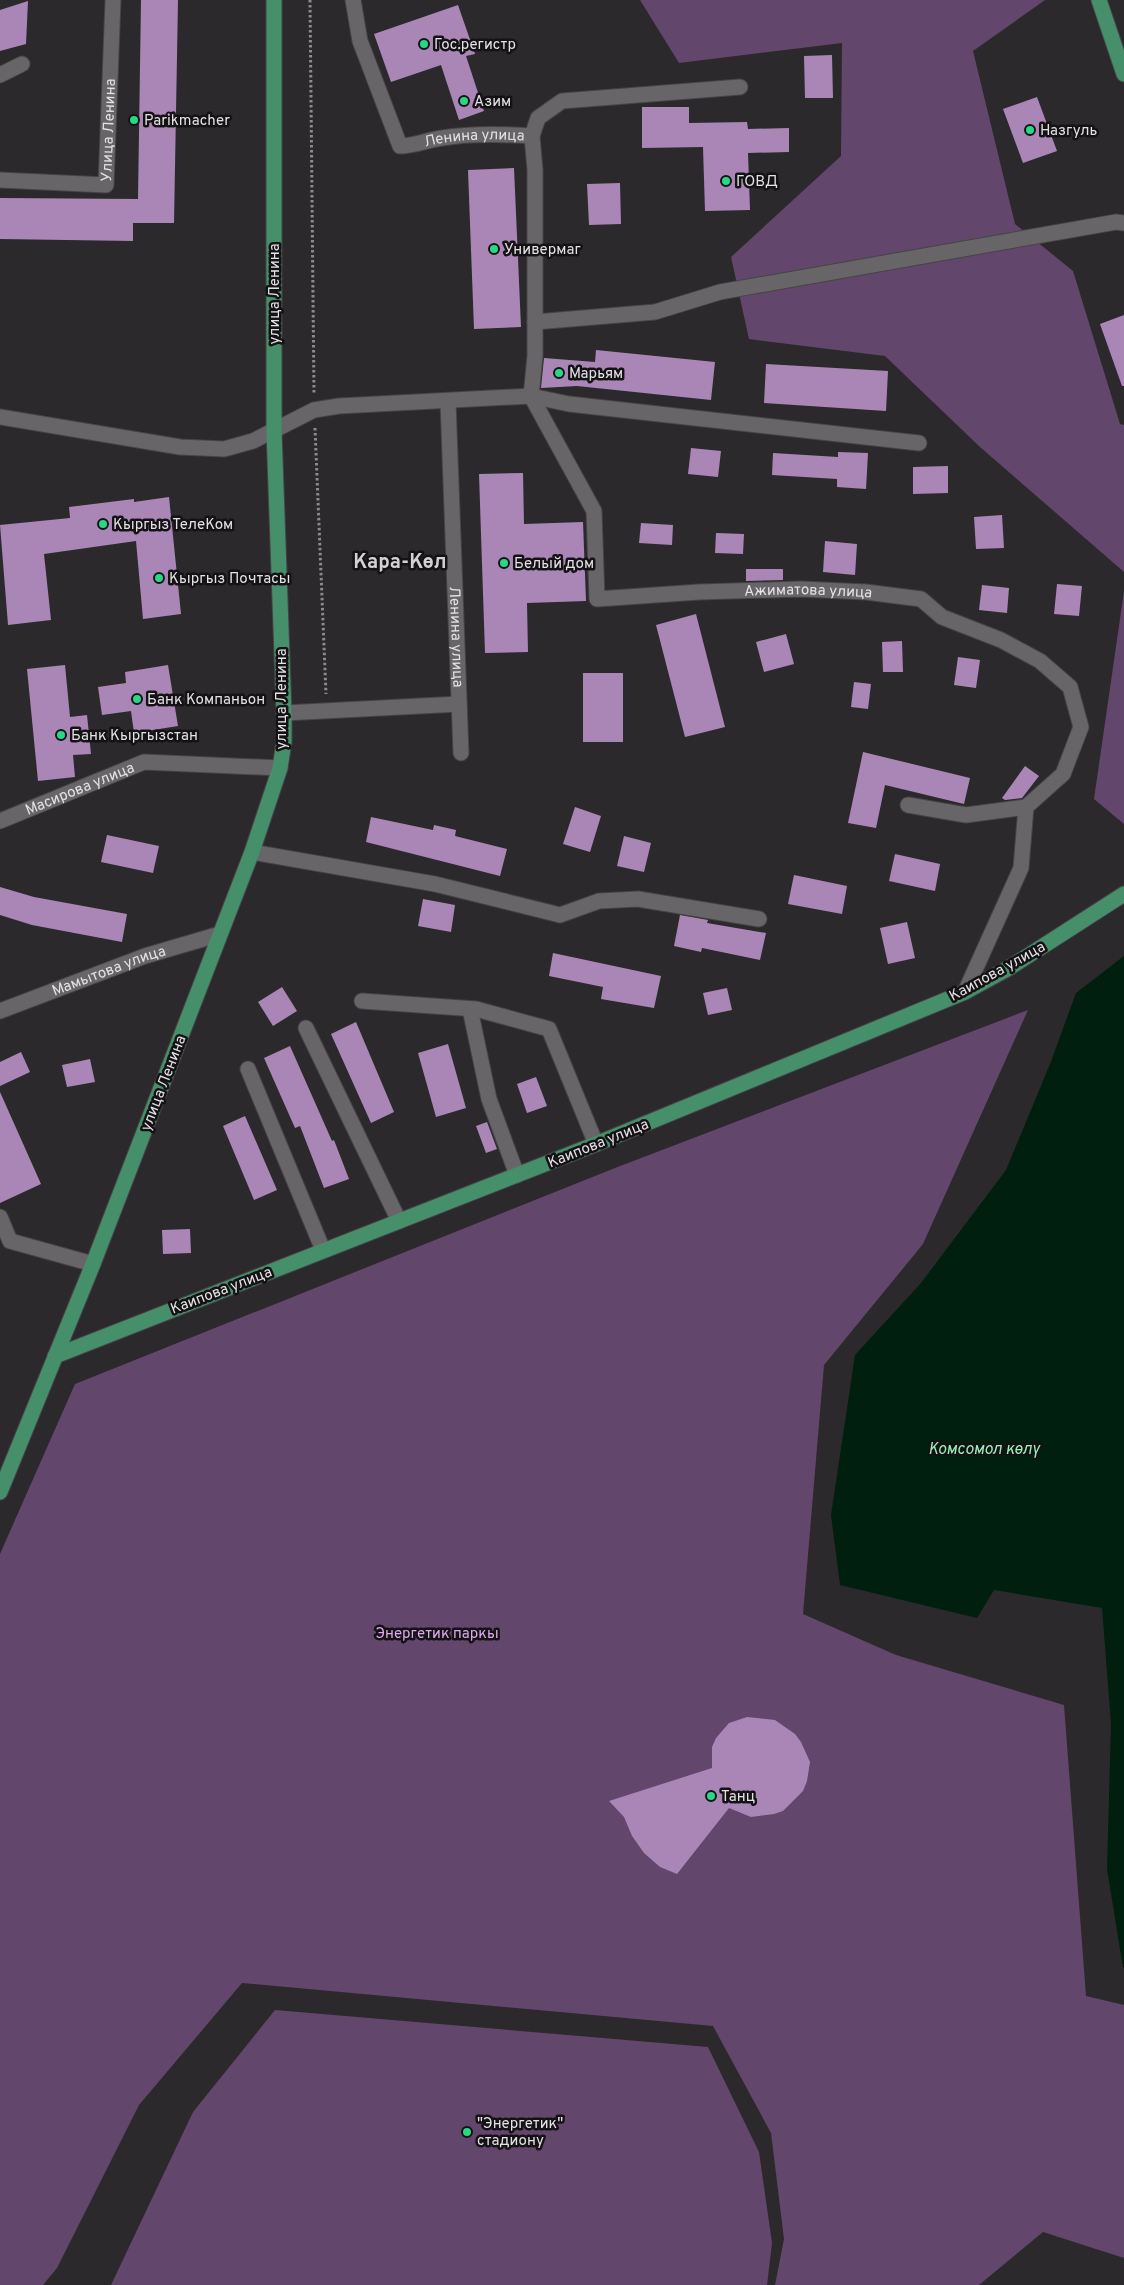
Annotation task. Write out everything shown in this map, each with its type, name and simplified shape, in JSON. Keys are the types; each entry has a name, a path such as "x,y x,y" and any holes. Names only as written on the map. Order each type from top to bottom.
{"main road":[{"name":"улица Ленина","path":"0,1492 93,1264 252,852 280,768 284,742 284,713 274,431 274,0"},
{"path":"1099,0 1124,74"},
{"name":"Каипова улица","path":"55,1356 596,1144 965,992 1009,968 1124,894"}],"street":[{"name":"Улица Ленина","path":"0,180 106,184 113,0"},
{"name":"Ленина улица","path":"353,0 360,41 400,146 413,146 441,138 493,134 532,136 535,170 535,356 531,396"},
{"path":"0,75 22,64"},
{"path":"532,136 538,118 562,101 740,87"},
{"path":"535,322 655,312 720,292 1116,222 1124,223"},
{"path":"0,417 180,447 224,449 253,441 314,410 339,406 448,402 531,396 569,404 919,443"},
{"name":"Ажиматова улица","path":"531,396 594,512 597,599 699,592 801,589 866,592 922,599 942,616 1001,640 1040,661 1070,687 1081,727 1063,774 1026,807"},
{"name":"Ленина улица","path":"448,402 461,753"},
{"path":"284,713 460,704"},
{"name":"Масирова улица","path":"0,821 144,762 280,768"},
{"path":"908,805 966,815 1026,807 1021,868 965,992"},
{"path":"252,852 435,884 560,915 599,901 638,899 759,919"},
{"name":"Мамытова улица","path":"0,1011 145,956 220,934"},
{"path":"362,1001 470,1009 549,1029 596,1144"},
{"path":"470,1009 489,1098 517,1175"},
{"path":"306,1028 399,1221"},
{"path":"248,1069 323,1250"},
{"path":"0,1217 10,1240 93,1264"}],"path":[{"path":"310,0 314,410 327,710"}],"green space":[{"path":"640,0 1045,0 973,51 1015,224 1073,271 1120,424 1124,425 1124,572 980,447 885,356 749,339 731,257 841,156 842,43 679,63"},
{"path":"1124,591 1124,824 1094,799"},
{"name":"Энергетик паркы","path":"1028,1010 923,1244 824,1365 803,1614 896,1655 1064,1705 1086,1996 1124,2005 1124,2258 1043,2232 979,2285 775,2285 784,2239 771,2133 713,2026 242,1983 139,2105 57,2268 43,2285 0,2285 0,1554 75,1384 615,1168"},
{"name":"\"Энергетик\" стадиону","path":"275,2010 708,2047 759,2152 772,2243 767,2285 111,2285 193,2112"}],"water":[{"name":"Комсомол көлү","path":"1124,956 1123,1968 1107,1869 1111,1724 1102,1608 994,1590 977,1618 840,1585 831,1515 855,1355 921,1283 1006,1170 1050,1064 1076,993"}],"building":[{"path":"141,0 178,0 174,223 133,223 133,241 0,239 0,198 138,199"},
{"path":"28,1 26,44 0,51 0,10"},
{"name":"Гос.регистр","path":"458,5 475,54 466,56 484,111 459,120 441,65 391,82 374,34"},
{"path":"832,55 833,98 805,98 804,56"},
{"name":"Назгуль","path":"1037,97 1057,151 1023,163 1003,109"},
{"name":"ГОВД","path":"642,107 689,107 689,123 747,122 748,129 789,128 789,152 748,153 750,210 705,211 703,147 642,148"},
{"name":"Универмаг","path":"514,168 521,327 474,329 468,170"},
{"path":"620,183 621,224 589,225 587,184"},
{"path":"1124,315 1124,386 1122,386 1100,324"},
{"path":"596,350 715,362 711,400 577,386 541,388 544,358 595,362"},
{"path":"766,364 888,371 886,411 764,403"},
{"path":"691,448 721,451 718,477 688,474"},
{"path":"838,452 868,453 866,489 837,487 837,479 772,475 773,453 838,457"},
{"path":"948,466 948,493 913,494 913,467"},
{"name":"Белый дом","path":"523,473 524,524 583,522 586,601 527,603 528,652 485,653 479,474"},
{"path":"169,497 181,614 143,619 136,541 44,554 51,620 8,625 0,525 70,518 69,507"},
{"path":"1002,515 1004,548 976,549 974,517"},
{"path":"641,523 673,525 672,545 639,543"},
{"path":"716,533 744,534 743,554 715,553"},
{"path":"825,541 857,544 855,575 823,572"},
{"path":"746,569 783,569 783,580 746,581"},
{"path":"1057,584 1082,586 1079,616 1054,614"},
{"path":"982,585 1009,588 1007,613 979,610"},
{"path":"696,614 725,727 685,737 656,625"},
{"path":"786,634 794,664 764,672 756,642"},
{"path":"902,641 903,672 883,672 882,642"},
{"path":"958,657 980,660 976,688 954,685"},
{"name":"Банк Кыргызстан","path":"65,665 70,717 87,715 91,754 73,755 75,777 38,781 27,669"},
{"name":"Банк Компаньон","path":"168,665 178,726 134,733 131,711 102,715 98,687 126,683 125,672"},
{"path":"583,673 623,673 623,742 583,742"},
{"path":"854,682 871,684 868,709 851,707"},
{"path":"863,752 970,778 964,804 885,785 876,828 848,823"},
{"path":"1025,766 1039,776 1022,798 1005,800 1002,798"},
{"path":"575,807 601,816 590,852 563,844"},
{"path":"371,817 433,830 434,825 456,830 455,836 507,849 500,876 366,842"},
{"path":"107,835 159,846 153,873 101,862"},
{"path":"624,836 651,843 644,872 617,866"},
{"path":"895,854 940,864 935,891 889,881"},
{"path":"794,875 847,886 842,914 788,904"},
{"path":"0,887 34,897 127,914 122,942 32,925 0,915"},
{"path":"423,899 455,905 451,932 418,926"},
{"path":"680,915 708,920 707,923 766,933 760,960 702,948 701,952 674,946"},
{"path":"907,922 915,958 888,964 880,928"},
{"path":"553,953 661,976 654,1008 601,999 603,987 549,976"},
{"path":"282,987 297,1011 273,1026 258,1002"},
{"path":"727,988 732,1010 708,1015 703,993"},
{"path":"356,1022 394,1112 371,1123 331,1034"},
{"path":"448,1044 466,1108 436,1117 418,1053"},
{"path":"290,1046 332,1141 334,1140 349,1179 324,1188 300,1126 295,1128 264,1058"},
{"path":"21,1052 30,1072 0,1086 0,1062"},
{"path":"90,1059 95,1082 67,1087 62,1065"},
{"path":"536,1077 547,1106 527,1113 517,1084"},
{"path":"0,1092 41,1184 0,1203"},
{"path":"245,1116 277,1190 254,1200 223,1126"},
{"path":"487,1122 497,1149 486,1153 476,1126"},
{"path":"190,1229 191,1253 163,1254 162,1230"},
{"name":"Танц","path":"747,1717 775,1720 795,1734 801,1742 810,1762 807,1781 803,1791 783,1811 774,1814 751,1817 729,1808 677,1874 660,1867 644,1853 632,1836 624,1817 609,1801 712,1768 712,1747 716,1738 729,1723"}],"place":[{"name":"Гос.регистр","path":"424,44"},
{"name":"Азим","path":"464,101"},
{"name":"Parikmacher","path":"134,120"},
{"name":"Назгуль","path":"1030,130"},
{"name":"ГОВД","path":"726,181"},
{"name":"Универмаг","path":"494,249"},
{"name":"Марьям","path":"559,373"},
{"name":"Кыргыз ТелеКом","path":"103,524"},
{"name":"Белый дом","path":"504,563"},
{"name":"Кыргыз Почтасы","path":"159,578"},
{"name":"Банк Компаньон","path":"137,699"},
{"name":"Банк Кыргызстан","path":"61,735"},
{"name":"Танц","path":"711,1796"},
{"name":"\"Энергетик\" стадиону","path":"467,2132"}],"district":[{"name":"Кара-Көл","path":"400,561"}]}
